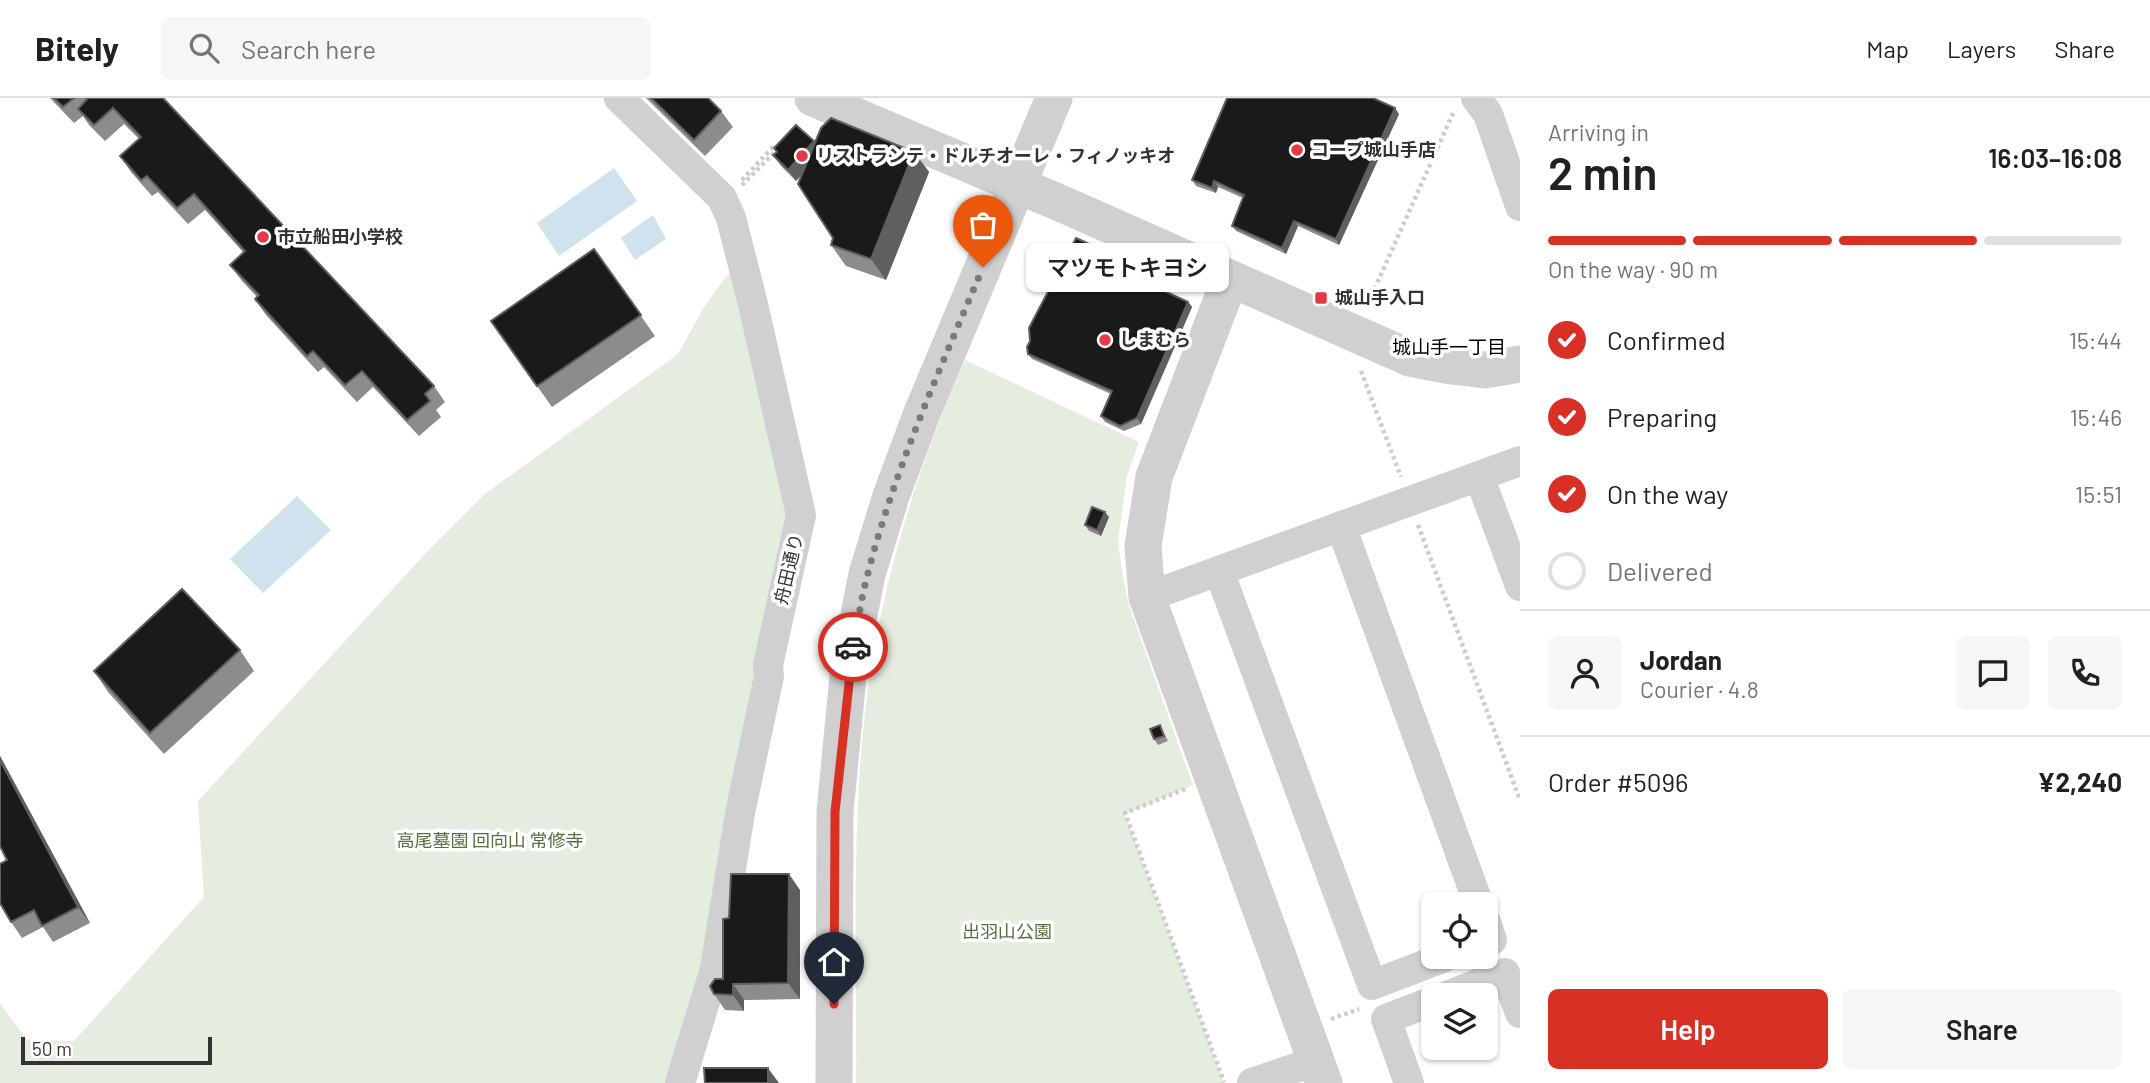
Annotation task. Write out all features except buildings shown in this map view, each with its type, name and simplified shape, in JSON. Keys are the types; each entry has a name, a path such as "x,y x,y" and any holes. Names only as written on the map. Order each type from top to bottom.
{"street":[{"name":"舟田通り","path":"619,98 722,198 731,218 802,515 768,665 769,676 740,813 715,969 680,1083"},
{"path":"813,98 1410,358 1485,370 1520,364"},
{"path":"834,1083 835,812 849,666 867,574 891,496 922,413 1054,98"},
{"path":"1465,104 1488,114 1520,205"},
{"path":"1230,279 1154,477 1143,546 1147,597 1320,1072 1252,1083"},
{"path":"1147,597 1520,461"},
{"path":"1479,476 1520,586"},
{"path":"1341,526 1474,892"},
{"path":"1219,571 1372,985 1421,966"},
{"path":"1480,983 1505,973 1520,1013"},
{"path":"1409,1083 1386,1019 1421,1006"}],"path":[{"path":"1367,306 1465,104"},
{"path":"724,204 785,141"},
{"path":"758,163 772,148 777,149"},
{"path":"1357,360 1520,800"},
{"path":"1212,778 1125,813 1224,1083"}],"green space":[{"name":"高尾墓園 回向山 常修寺","path":"740,258 801,515 680,1083 0,1083 0,1003 27,1040 74,1041 204,897 198,801 425,554 485,494 678,354 704,307"},
{"name":"出羽山公園","path":"965,360 1139,442 1127,476 1118,541 1121,565 1129,606 1193,785 1125,814 1224,1083 856,1083 857,828 867,694 875,644 897,547 928,452"}],"water":[{"path":"614,168 637,201 559,256 537,223"},
{"path":"653,215 666,239 635,260 621,238"},
{"path":"297,496 331,530 263,593 230,559"}],"way so far":[{"path":"853,647 867,574 891,496 922,413 983,267"}],"place":[{"name":"コープ城山手店","path":"1297,150"},
{"name":"リストランテ・ドルチオーレ・フィノッキオ","path":"802,156"},
{"name":"市立船田小学校","path":"263,237"},
{"name":"マツモトキヨシ","path":"983,267"},
{"name":"城山手入口","path":"1321,298"},
{"name":"しまむら","path":"1105,340"}],"district":[{"name":"城山手一丁目","path":"1449,347"}],"route":[{"path":"834,1004 835,812 853,647"}]}
